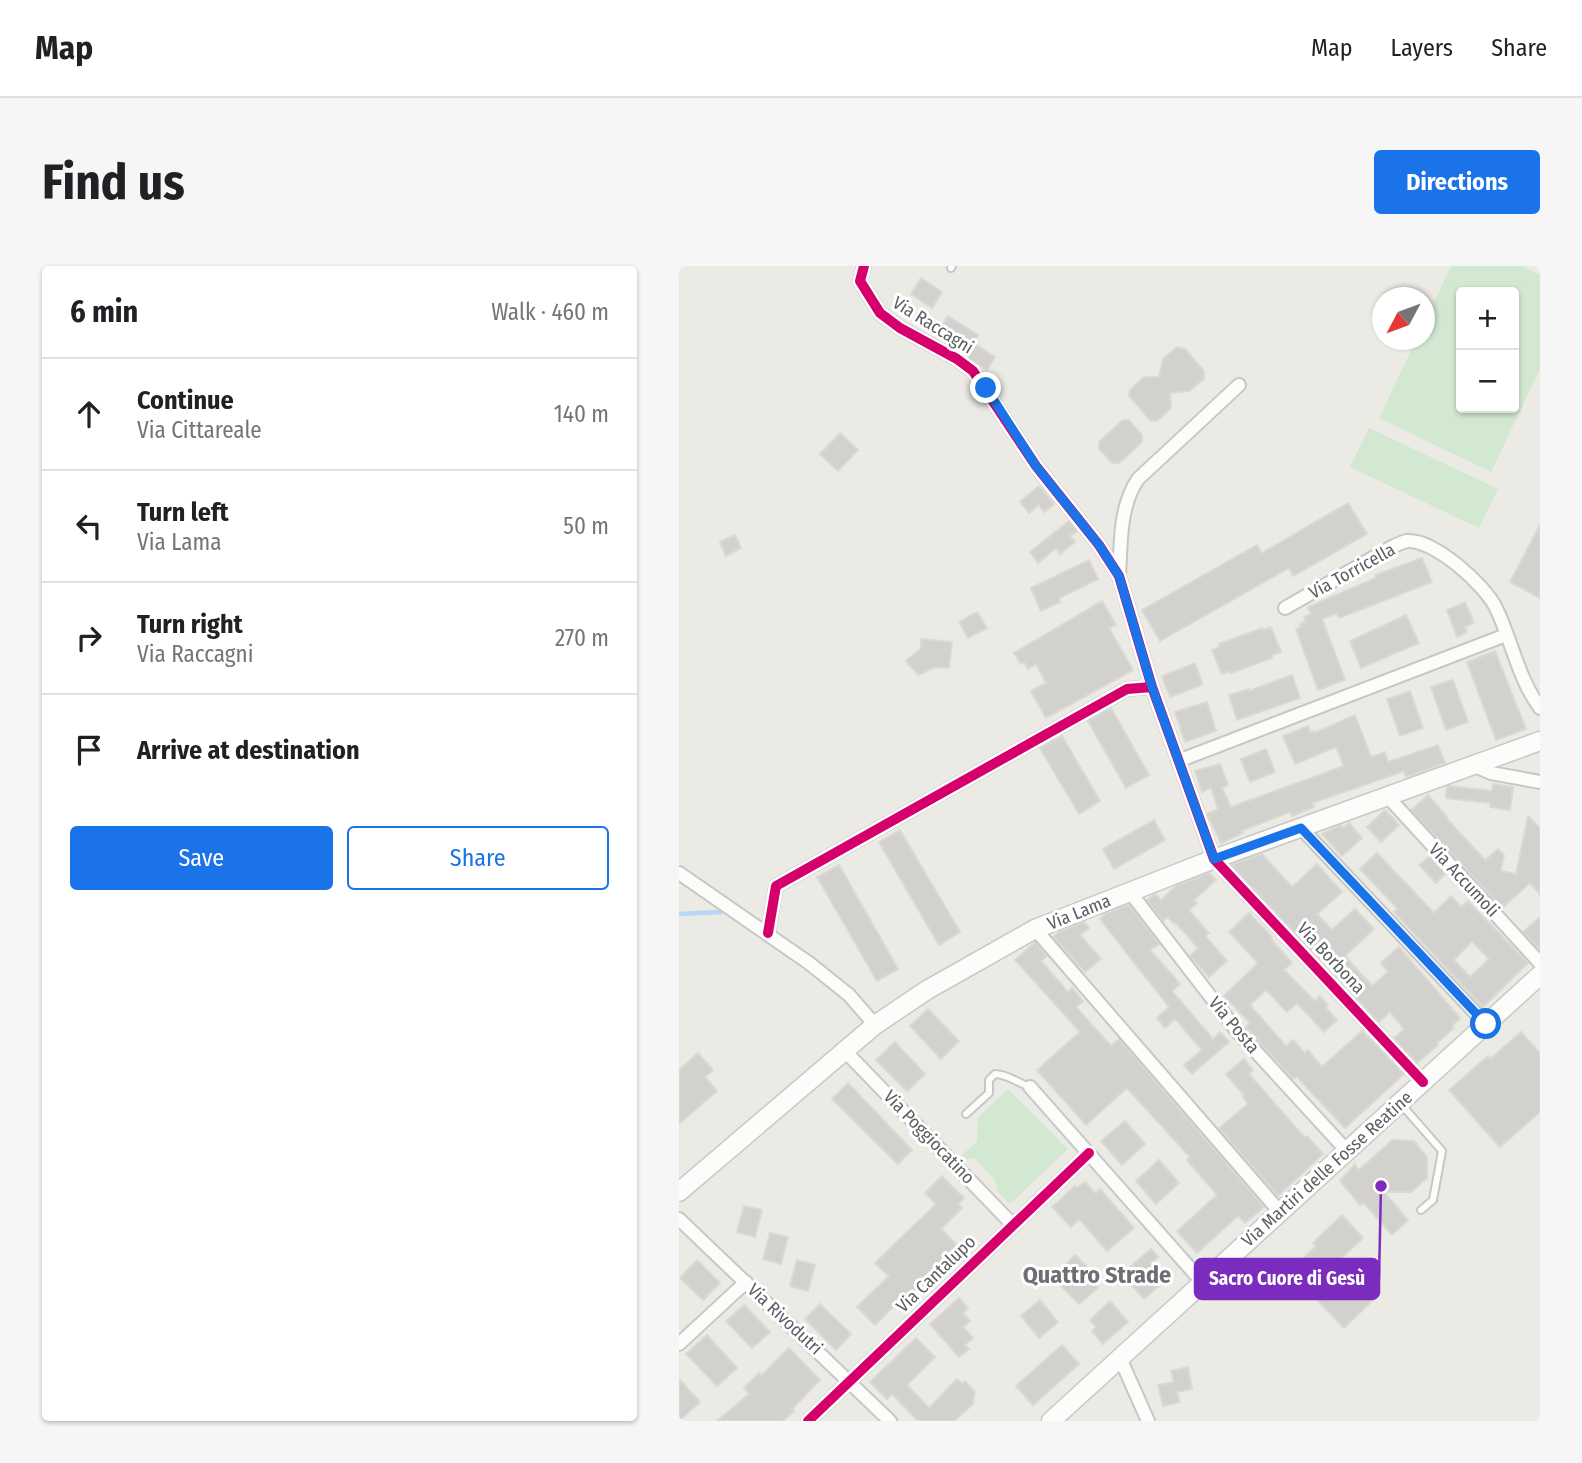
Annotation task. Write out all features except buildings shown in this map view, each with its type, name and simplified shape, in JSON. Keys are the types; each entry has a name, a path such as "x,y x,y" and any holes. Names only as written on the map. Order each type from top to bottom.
{"main road":[{"name":"Via Lama","path":"681,1186 875,1025 927,990 1035,929 1214,859 1540,741"},
{"name":"Via Martiri delle Fosse Reatine","path":"1051,1421 1540,975"}],"street":[{"name":"Via Raccagni","path":"864,266 860,281 880,313 900,328 938,347 973,371 1036,466 1099,545 1119,576 1152,687 1214,859"},
{"path":"1119,576 1122,532 1129,491 1138,479 1239,384"},
{"name":"Via Torricella","path":"1285,608 1392,547 1407,541 1422,544 1436,550 1470,577 1496,607 1529,692 1540,708"},
{"path":"1178,761 1506,635"},
{"path":"768,933 776,887 1127,689 1152,687"},
{"path":"1475,766 1491,774 1540,782"},
{"name":"Via Accumoli","path":"1388,797 1540,962"},
{"path":"1301,828 1486,1024"},
{"name":"Via Borbona","path":"1214,859 1423,1082"},
{"path":"679,873 768,933 849,995 875,1025"},
{"name":"Via Posta","path":"1130,892 1237,1031 1347,1151"},
{"path":"1035,929 1280,1212"},
{"name":"Via Poggiocatino","path":"845,1050 1013,1225"},
{"path":"1030,1087 1203,1283"},
{"name":"Via Cantalupo","path":"808,1421 1089,1153"},
{"name":"Via Rivodutri","path":"679,1219 890,1421"},
{"path":"679,1344 746,1282"},
{"path":"1120,1358 1148,1421"}],"lane":[{"path":"966,1114 989,1093 989,1080 995,1074 1004,1074 1014,1082 1030,1087"},
{"path":"1399,1103 1442,1151 1433,1200 1421,1210"}],"green space":[{"path":"1451,266 1521,266 1540,275 1540,369 1491,472 1379,418 1411,350 1435,350 1435,300"},
{"path":"1369,428 1498,489 1479,528 1350,467"},
{"path":"1008,1089 1068,1149 1010,1204 997,1191 996,1181 974,1158 966,1159 962,1155 977,1141 978,1118"}],"waterway":[{"path":"679,914 721,912"}],"cycle path":[{"path":"864,266 860,281 880,313 900,328 957,359 973,371 1036,466 1099,545 1119,576 1152,687 1214,859 1423,1082"},
{"path":"768,933 776,886 1127,689 1152,687"},
{"path":"808,1421 1089,1153"}],"place":[{"name":"Sacro Cuore di Gesù","path":"1381,1186"}],"district":[{"name":"Quattro Strade","path":"1097,1275"}],"route":[{"path":"986,388 1036,466 1099,545 1119,576 1152,687 1214,859 1301,828 1486,1024"}]}
